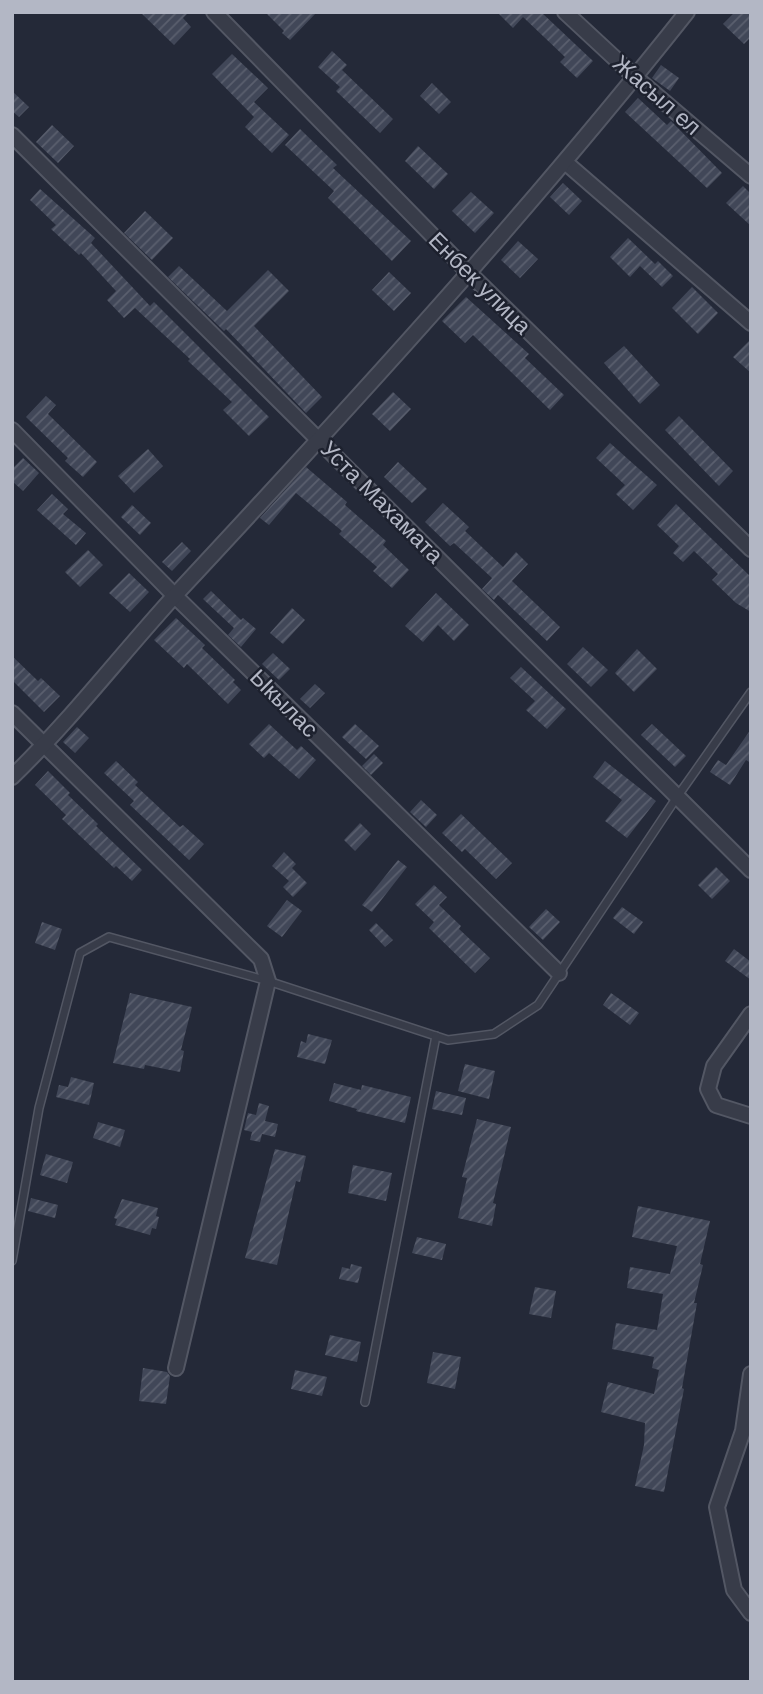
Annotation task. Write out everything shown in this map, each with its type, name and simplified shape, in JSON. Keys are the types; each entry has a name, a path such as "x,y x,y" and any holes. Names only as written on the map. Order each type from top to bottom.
{"street":[{"name":"Енбек улица","path":"214,12 468,272 751,549"},
{"name":"Жасыл ел","path":"565,12 635,78 751,176"},
{"path":"12,777 45,746 175,596 320,441 565,162 687,12"},
{"name":"Уста Махамата","path":"12,135 751,870"},
{"path":"565,162 751,323"},
{"name":"Ыкылас","path":"12,429 175,596 559,973"},
{"path":"12,713 261,959 268,981 176,1367"},
{"path":"751,1014 714,1066 708,1089 716,1105 751,1116"},
{"path":"751,1374 743,1431 717,1507 734,1590 751,1613"}],"lane":[{"path":"12,1261 40,1108 80,953 109,937 268,981 448,1040 494,1034 538,1005 677,797 751,692"},
{"path":"365,1402 436,1036"}],"building":[{"path":"140,12 189,12 183,18 191,27 174,45"},
{"path":"265,12 317,12 290,40"},
{"path":"497,12 541,12 593,61 577,78 560,62 565,57 523,17 513,28"},
{"path":"735,12 747,12 751,15 751,37 744,44 723,24"},
{"path":"332,51 347,65 342,70 393,119 380,133 336,91 340,87 318,67"},
{"path":"232,54 268,88 254,102 289,135 272,153 245,127 254,117 212,74"},
{"path":"661,65 679,78 670,91 652,78"},
{"path":"432,83 451,102 439,114 420,96"},
{"path":"12,91 29,107 19,117 12,111"},
{"path":"638,98 667,125 671,121 722,173 707,188 625,112"},
{"path":"52,125 74,146 58,163 36,142"},
{"path":"300,129 337,165 333,168 411,241 392,261 328,198 334,191 285,145"},
{"path":"418,146 448,174 434,189 405,161"},
{"path":"563,183 582,201 569,215 550,197"},
{"path":"743,186 751,194 751,226 726,203"},
{"path":"40,189 95,238 91,243 150,306 154,302 269,417 249,436 223,410 232,402 188,361 190,359 135,308 124,318 107,300 116,291 81,253 79,255 51,229 56,225 30,200"},
{"path":"471,192 494,213 475,233 452,211"},
{"path":"145,211 173,238 152,260 124,233"},
{"path":"628,238 655,264 658,261 673,276 662,287 640,266 630,277 610,257"},
{"path":"518,241 538,259 520,278 501,260"},
{"path":"179,266 227,311 268,270 289,291 254,326 322,397 306,413 226,329 224,331 168,277"},
{"path":"389,272 411,293 394,311 372,290"},
{"path":"692,287 718,313 698,334 672,308"},
{"path":"466,297 529,354 525,358 564,395 550,410 473,335 465,343 442,321"},
{"path":"751,339 751,373 733,357"},
{"path":"624,346 660,385 640,404 604,363"},
{"path":"393,392 411,409 390,431 372,414"},
{"path":"46,396 56,405 48,414 97,462 83,477 65,461 68,458 26,417"},
{"path":"679,416 733,471 719,486 665,430"},
{"path":"610,443 657,485 633,510 616,494 625,485 596,458"},
{"path":"148,449 163,466 134,493 118,476"},
{"path":"23,458 39,473 23,491 12,481 12,469"},
{"path":"398,462 427,489 412,503 384,477"},
{"path":"306,467 347,502 345,505 386,541 383,545 409,570 392,588 373,571 377,567 339,534 342,531 296,493 269,525 260,518"},
{"path":"52,494 68,509 63,514 86,533 76,545 37,510"},
{"path":"443,503 469,527 465,531 503,567 516,552 528,564 512,581 560,627 547,641 498,595 494,600 482,589 492,578 454,543 450,546 425,522"},
{"path":"676,504 751,577 751,612 736,603 712,580 718,574 694,551 683,562 673,553 679,546 657,525"},
{"path":"132,505 151,523 140,535 121,517"},
{"path":"182,542 191,551 172,571 162,562"},
{"path":"88,550 103,565 80,587 65,572"},
{"path":"129,573 149,592 130,612 109,593"},
{"path":"211,591 241,620 243,618 256,629 241,647 228,635 234,628 203,599"},
{"path":"436,593 469,625 454,641 438,625 423,642 405,626"},
{"path":"292,608 305,620 283,644 270,633"},
{"path":"176,618 205,645 202,648 235,680 233,682 241,690 228,704 187,664 184,668 154,640"},
{"path":"583,647 608,670 591,687 567,664"},
{"path":"637,649 657,669 634,692 615,673"},
{"path":"273,653 290,669 279,680 262,664"},
{"path":"12,656 38,681 41,678 60,696 44,712 12,680"},
{"path":"521,667 566,709 547,729 526,710 535,701 510,678"},
{"path":"315,684 325,693 310,708 300,699"},
{"path":"269,724 297,750 301,746 316,760 299,779 269,753 264,758 249,744"},
{"path":"355,724 379,746 366,759 342,737"},
{"path":"652,724 686,756 675,767 641,735"},
{"path":"77,727 89,738 75,753 63,742"},
{"path":"751,729 751,763 746,760 730,785 710,772 718,760 726,765"},
{"path":"374,754 383,763 371,775 362,766"},
{"path":"116,761 138,782 135,785 180,827 183,825 204,844 189,860 130,805 134,801 104,773"},
{"path":"605,761 656,801 627,838 605,821 622,800 593,777"},
{"path":"48,771 98,824 96,826 142,870 132,881 116,866 114,868 62,819 66,815 35,785"},
{"path":"421,800 437,815 426,827 410,812"},
{"path":"461,814 512,863 496,879 465,849 462,852 442,833"},
{"path":"360,823 371,834 355,851 344,840"},
{"path":"284,852 296,864 292,868 307,883 293,897 283,887 289,881 272,866"},
{"path":"398,860 407,867 372,912 362,905"},
{"path":"716,867 730,881 712,899 698,885"},
{"path":"434,885 447,897 439,905 461,926 459,929 490,958 475,973 429,928 434,922 415,904"},
{"path":"287,900 302,911 282,937 267,926"},
{"path":"622,907 643,922 634,934 613,918"},
{"path":"546,909 560,922 543,940 529,927"},
{"path":"42,922 62,929 55,950 35,943"},
{"path":"376,923 393,940 385,947 369,930"},
{"path":"734,949 751,962 751,980 725,961"},
{"path":"130,993 192,1007 181,1050 184,1051 180,1072 145,1065 144,1069 113,1063"},
{"path":"611,993 639,1013 630,1025 603,1005"},
{"path":"308,1034 332,1040 325,1064 297,1057 301,1041 306,1043"},
{"path":"465,1064 495,1071 489,1099 458,1091"},
{"path":"71,1077 94,1083 89,1105 56,1097 59,1085 68,1087"},
{"path":"334,1083 361,1090 362,1085 411,1097 405,1123 329,1101"},
{"path":"436,1091 466,1098 462,1115 432,1109"},
{"path":"259,1103 269,1106 265,1121 278,1124 275,1137 262,1134 260,1142 250,1140 252,1132 244,1130 248,1113 256,1115"},
{"path":"477,1119 511,1127 493,1203 496,1204 492,1226 458,1218 467,1178 462,1177"},
{"path":"98,1122 125,1130 120,1147 93,1138"},
{"path":"275,1149 306,1156 300,1182 296,1181 277,1265 245,1258"},
{"path":"46,1154 73,1162 67,1183 40,1175"},
{"path":"353,1165 392,1173 386,1201 348,1193"},
{"path":"31,1198 58,1205 55,1218 28,1211"},
{"path":"122,1199 158,1208 156,1229 152,1228 150,1235 115,1225 117,1219 114,1218"},
{"path":"638,1206 710,1221 700,1264 703,1265 694,1303 697,1303 682,1388 684,1389 664,1492 635,1486 644,1445 645,1423 601,1412 608,1382 654,1394 659,1370 652,1368 654,1357 612,1349 616,1323 657,1330 663,1294 627,1288 630,1267 670,1274 677,1246 632,1237"},
{"path":"417,1237 446,1244 442,1260 412,1253"},
{"path":"351,1264 362,1267 358,1283 339,1279 342,1267 350,1269"},
{"path":"535,1287 556,1291 551,1318 529,1314"},
{"path":"330,1335 361,1342 357,1362 325,1355"},
{"path":"433,1352 461,1357 455,1389 427,1383"},
{"path":"143,1368 167,1372 170,1376 166,1404 139,1401"},
{"path":"295,1370 327,1377 322,1396 291,1389"}]}
